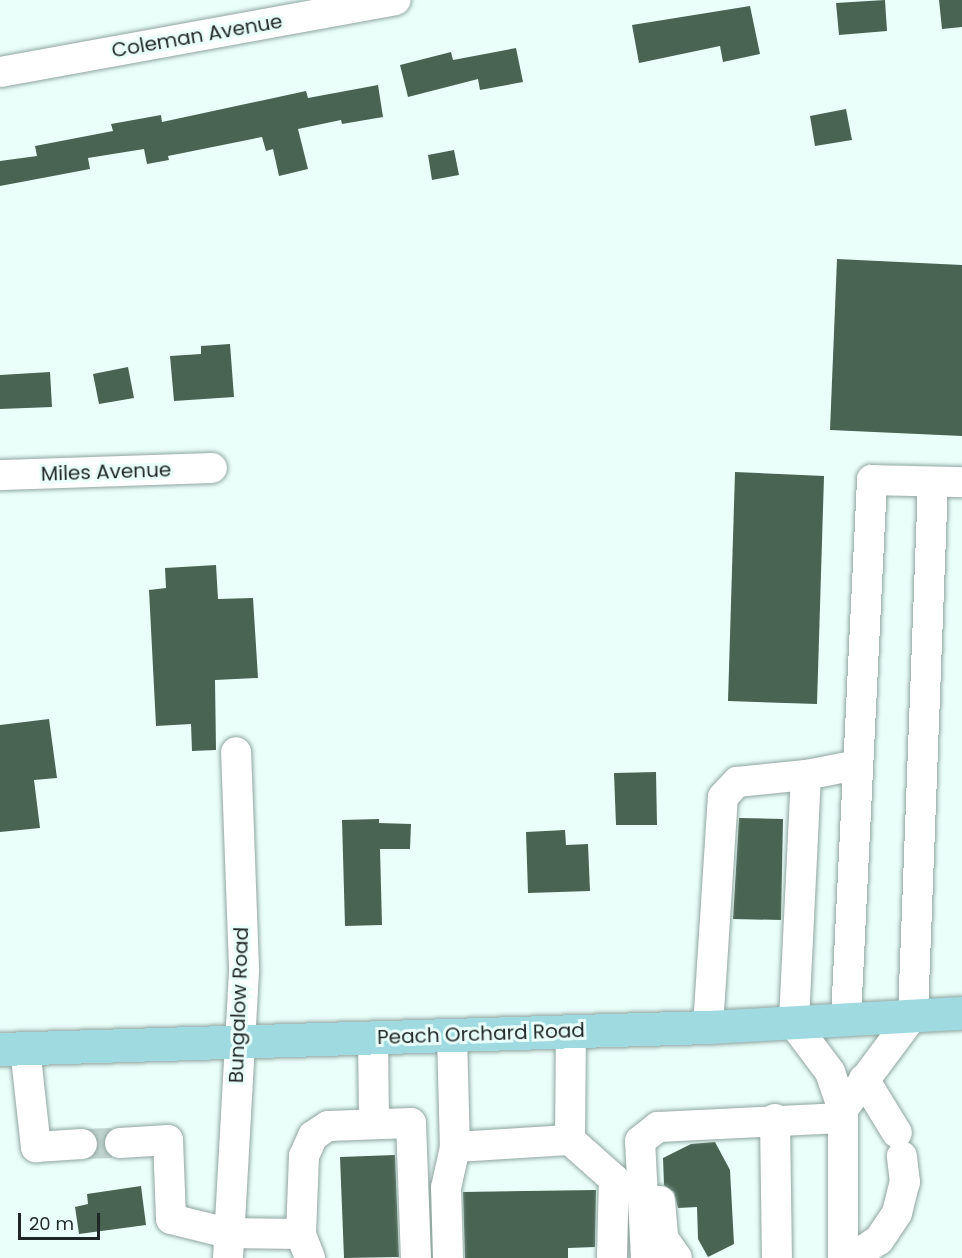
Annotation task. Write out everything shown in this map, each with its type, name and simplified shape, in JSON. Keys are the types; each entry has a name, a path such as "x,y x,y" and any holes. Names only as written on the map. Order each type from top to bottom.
{"main road":[{"name":"Peach Orchard Road","path":"13,1049 239,1040 708,1028 794,1024 846,1018 962,1013"}],"street":[{"name":"Coleman Avenue","path":"0,72 394,0"},
{"name":"Miles Avenue","path":"0,475 212,468"},
{"path":"842,1114 864,1079 913,1015 948,482 872,480 846,1018"},
{"name":"Bungalow Road","path":"228,1246 244,968 236,752"},
{"path":"708,1028 723,796 737,782 806,775 857,765"},
{"path":"806,775 794,1024 830,1072 842,1114 843,1258"},
{"path":"570,1140 571,1031"},
{"path":"448,1258 446,1188 455,1147 452,1035"},
{"path":"373,1037 374,1123"},
{"path":"13,1049 36,1147 36,1163 83,1153"},
{"path":"852,1258 879,1240 897,1213 905,1182 899,1144 864,1079"},
{"path":"646,1258 640,1141 658,1127 842,1114"},
{"path":"774,1119 777,1258"},
{"path":"120,1151 168,1140 171,1219 228,1246 305,1246 304,1156 313,1136 328,1126 411,1123 416,1258"},
{"path":"455,1147 570,1140 614,1179 612,1258"},
{"path":"642,1174 660,1201 663,1238 677,1258"}],"building":[{"path":"885,0 887,31 839,35 836,3"},
{"path":"939,0 962,0 962,27 942,29"},
{"path":"750,6 760,54 723,62 720,46 639,63 632,25"},
{"path":"516,48 523,82 480,90 478,79 408,97 400,65 451,52 453,60"},
{"path":"378,85 383,117 342,124 341,120 298,129 308,169 279,176 273,149 266,151 262,137 168,156 169,160 147,164 144,149 88,158 90,169 0,186 0,161 37,156 35,146 113,131 111,124 161,115 162,122 306,91 308,98"},
{"path":"846,109 852,140 815,146 810,116"},
{"path":"454,150 459,175 432,180 428,155"},
{"path":"837,259 962,265 962,436 830,430"},
{"path":"230,344 234,397 174,401 170,356 201,354 201,346"},
{"path":"128,367 134,398 99,404 93,374"},
{"path":"50,372 52,407 0,409 0,375"},
{"path":"735,472 824,476 817,704 728,701"},
{"path":"216,565 218,599 253,598 258,678 215,680 216,750 192,751 191,724 156,726 149,590 166,588 165,568"},
{"path":"49,719 57,778 34,780 40,828 0,832 0,725"},
{"path":"656,772 657,825 616,825 614,773"},
{"path":"739,818 783,819 781,920 733,919"},
{"path":"379,819 379,823 411,824 410,849 380,849 382,925 345,926 342,820"},
{"path":"565,830 566,845 588,844 590,891 528,893 526,832"},
{"path":"715,1142 730,1170 734,1244 708,1257 698,1239 697,1207 678,1208 674,1192 664,1185 663,1158 691,1144"},
{"path":"395,1155 399,1257 344,1258 340,1157"},
{"path":"141,1186 146,1225 79,1234 75,1207 88,1204 87,1194"},
{"path":"596,1190 595,1247 568,1248 568,1258 465,1258 463,1192"}],"tunnel":[{"path":"82,1144 120,1143"}]}
